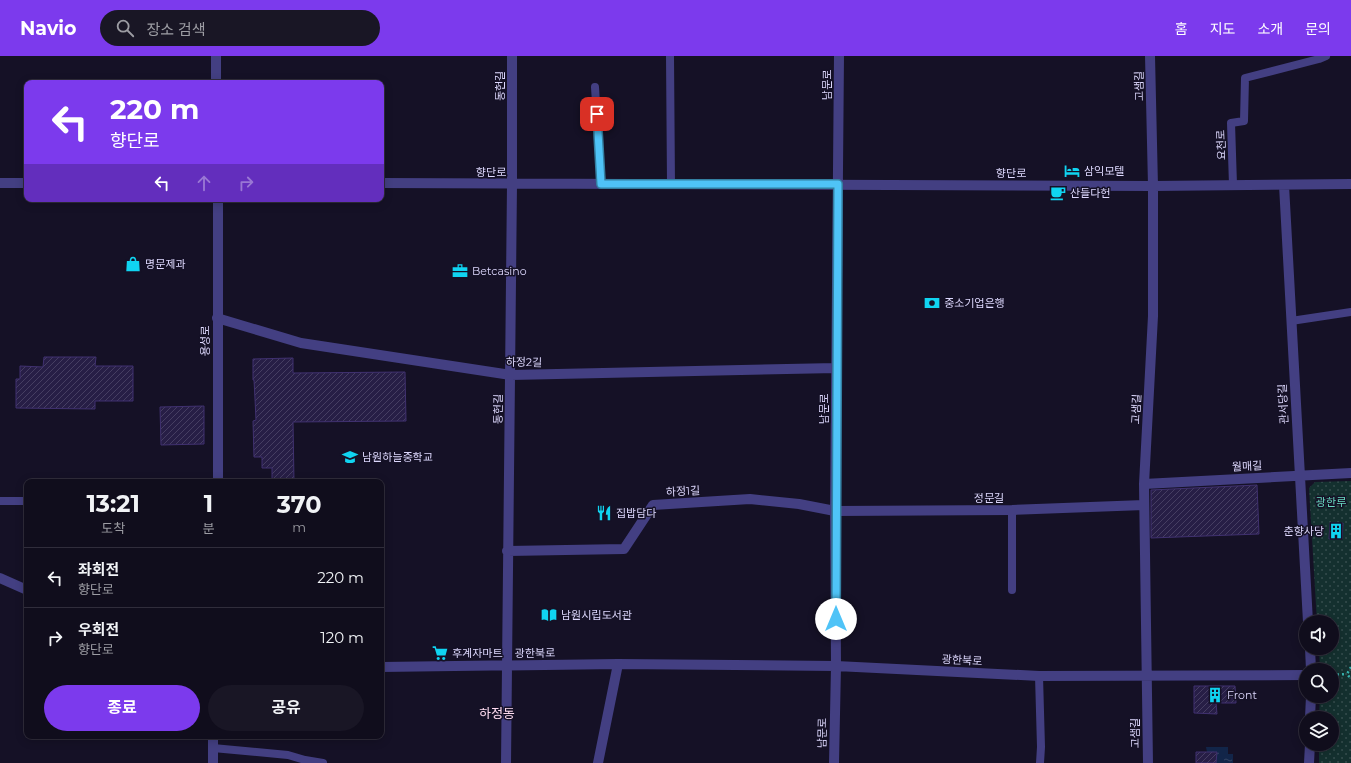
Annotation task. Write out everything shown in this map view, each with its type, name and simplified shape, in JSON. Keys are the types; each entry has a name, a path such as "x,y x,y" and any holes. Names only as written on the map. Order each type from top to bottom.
{"street":[{"path":"216,56 216,80"},
{"name":"동헌길","path":"506,763 507,551 511,375 512,56"},
{"name":"남문로","path":"834,763 836,666 835,511 839,56"},
{"name":"고샘길","path":"1148,763 1144,484 1154,316 1150,56"},
{"path":"0,183 24,183"},
{"name":"향단로","path":"384,183 1153,186 1351,184"},
{"name":"관서당길","path":"1284,185 1308,615"},
{"name":"용성로","path":"218,202 218,479"},
{"name":"하정2길","path":"217,318 301,343 511,375 836,368"},
{"name":"월매길","path":"1144,484 1351,473"},
{"name":"하정1길","path":"507,551 624,549 653,505 750,499 799,504 835,511"},
{"name":"정문길","path":"835,511 1012,510 1144,505"},
{"path":"0,578 24,589"},
{"path":"598,763 618,664"},
{"name":"광한북로","path":"384,667 618,664 836,666 1039,676 1299,675"},
{"path":"212,763 213,739"},
{"path":"1309,763 1310,751"}],"lane":[{"path":"670,56 671,184"},
{"name":"요천로","path":"1233,185 1231,123 1244,121 1244,78 1326,56"},
{"path":"596,87 601,184"},
{"path":"1291,321 1351,312"},
{"path":"0,501 24,500"},
{"path":"1012,510 1012,590"},
{"path":"1039,676 1040,763"},
{"path":"213,748 288,755 323,763"}],"path":[{"path":"1348,674 1351,667"},
{"path":"1339,674 1348,674"},
{"path":"1348,674 1351,679"}],"green space":[{"name":"광한루","path":"1351,481 1351,763 1319,763 1319,751 1339,751 1339,711 1319,711 1320,703 1339,703 1339,663 1320,663 1319,655 1339,655 1339,615 1317,615 1309,488 1315,482"}],"water":[{"path":"1206,747 1228,747 1228,754 1233,754 1233,763 1216,763 1217,752 1207,752"}],"building":[{"path":"44,357 96,357 95,366 133,366 133,401 95,401 95,409 16,408 16,379 20,379 20,366 43,367"},
{"path":"293,358 293,373 405,372 406,421 293,422 294,479 272,479 272,468 262,468 262,457 254,457 253,421 256,420 253,359"},
{"path":"204,406 204,444 161,445 160,407"},
{"path":"1257,485 1259,534 1151,538 1151,490"},
{"name":"춘향사당","path":"1330,523 1343,523 1342,539 1329,539"},
{"name":"Front","path":"1194,686 1235,686 1236,703 1216,703 1217,714 1194,713"},
{"path":"1196,752 1217,752 1216,763 1196,763"}],"place":[{"name":"삼익모텔","path":"1072,171"},
{"name":"산들다헌","path":"1058,193"},
{"name":"명문제과","path":"133,264"},
{"name":"Betcasino","path":"460,271"},
{"name":"중소기업은행","path":"932,303"},
{"name":"남원하늘중학교","path":"350,457"},
{"name":"집밥담다","path":"604,513"},
{"name":"춘향사당","path":"1336,531"},
{"name":"남원시립도서관","path":"549,615"},
{"name":"후계자마트","path":"440,653"},
{"name":"Front","path":"1215,695"}],"district":[{"name":"하정동","path":"497,713"}],"route":[{"path":"597,114 601,184 838,184 835,511 836,619"}]}
